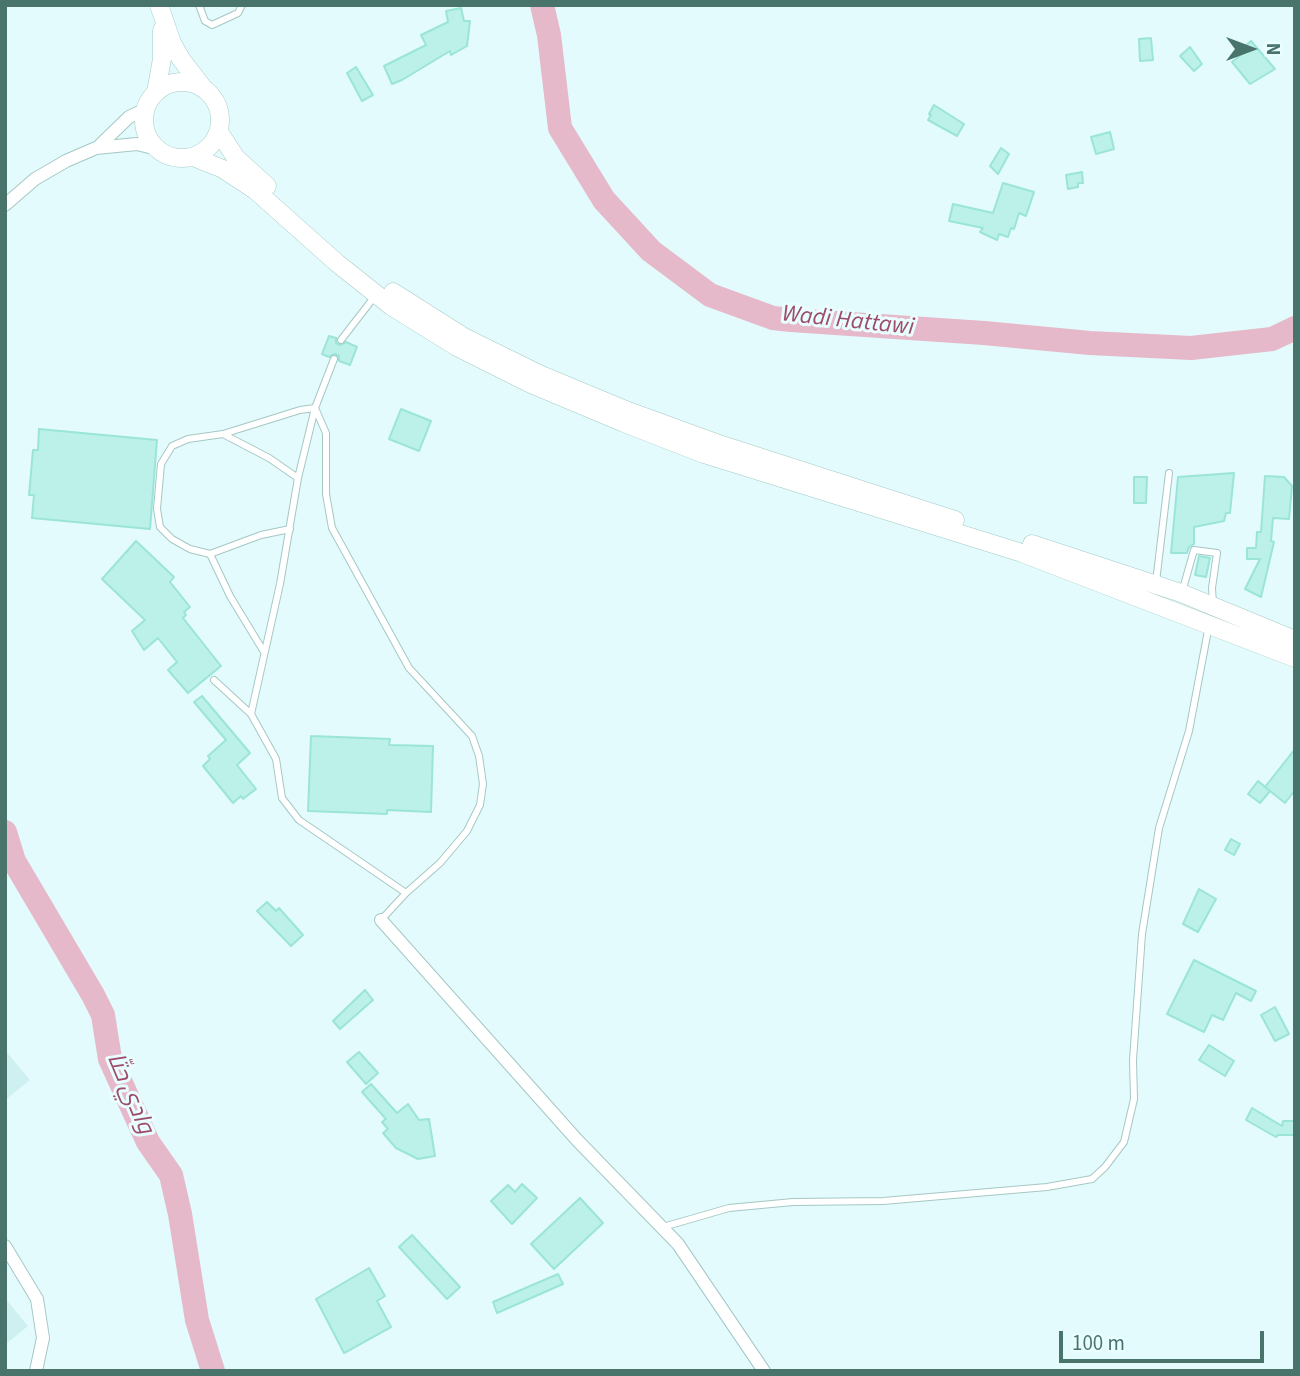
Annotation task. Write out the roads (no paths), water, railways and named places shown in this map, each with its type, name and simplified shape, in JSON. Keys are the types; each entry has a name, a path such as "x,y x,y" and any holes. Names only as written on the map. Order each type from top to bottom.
{"main road":[{"path":"160,9 181,60 218,108 219,132 204,152 192,157 180,159 157,149 148,138 144,124 146,109 156,92 162,59 160,9"},
{"path":"156,92 179,82 192,83 204,89"},
{"path":"219,132 227,147 246,168 372,278 437,321 539,374 628,411 716,443 1156,584 1295,640"},
{"path":"192,157 223,169 255,190 376,295 457,347 531,384 704,454 1022,553 1295,658"}],"street":[{"path":"96,148 129,117 146,109"},
{"path":"5,205 35,179 96,148 137,144 157,149"},
{"path":"381,920 577,1140 678,1244 764,1371"},
{"path":"5,1246 37,1299 43,1338 36,1371"}],"lane":[{"path":"199,5 205,21 212,25 239,13 242,5"},
{"path":"341,340 376,295"},
{"path":"251,714 280,584 298,478 315,408 334,359"},
{"path":"290,529 261,535 210,554 190,549 172,539 160,527 157,509 161,464 172,446 188,439 223,434 300,410 315,408"},
{"path":"315,408 326,433 326,494 332,528 409,668 472,736 479,756 483,783 480,805 467,831 440,863 381,920"},
{"path":"223,434 269,458 298,478"},
{"path":"1156,584 1169,473"},
{"path":"661,1228 729,1208 793,1202 883,1201 1047,1187 1092,1179 1105,1167 1124,1142 1134,1099 1133,1060 1142,934 1159,828 1189,731 1213,605 1212,588 1217,553 1194,550 1181,593"},
{"path":"210,554 230,596 264,652"},
{"path":"214,680 251,714 276,759 282,798 299,820 406,893"}],"waterway":[{"name":"Wadi Hattawi","path":"542,5 549,35 560,128 604,200 651,251 710,295 773,318 1090,343 1191,348 1272,339 1295,328"},
{"name":"وادي حتّا","path":"5,832 14,861 103,1015 110,1059 148,1142 171,1175 197,1320 213,1371"}]}
